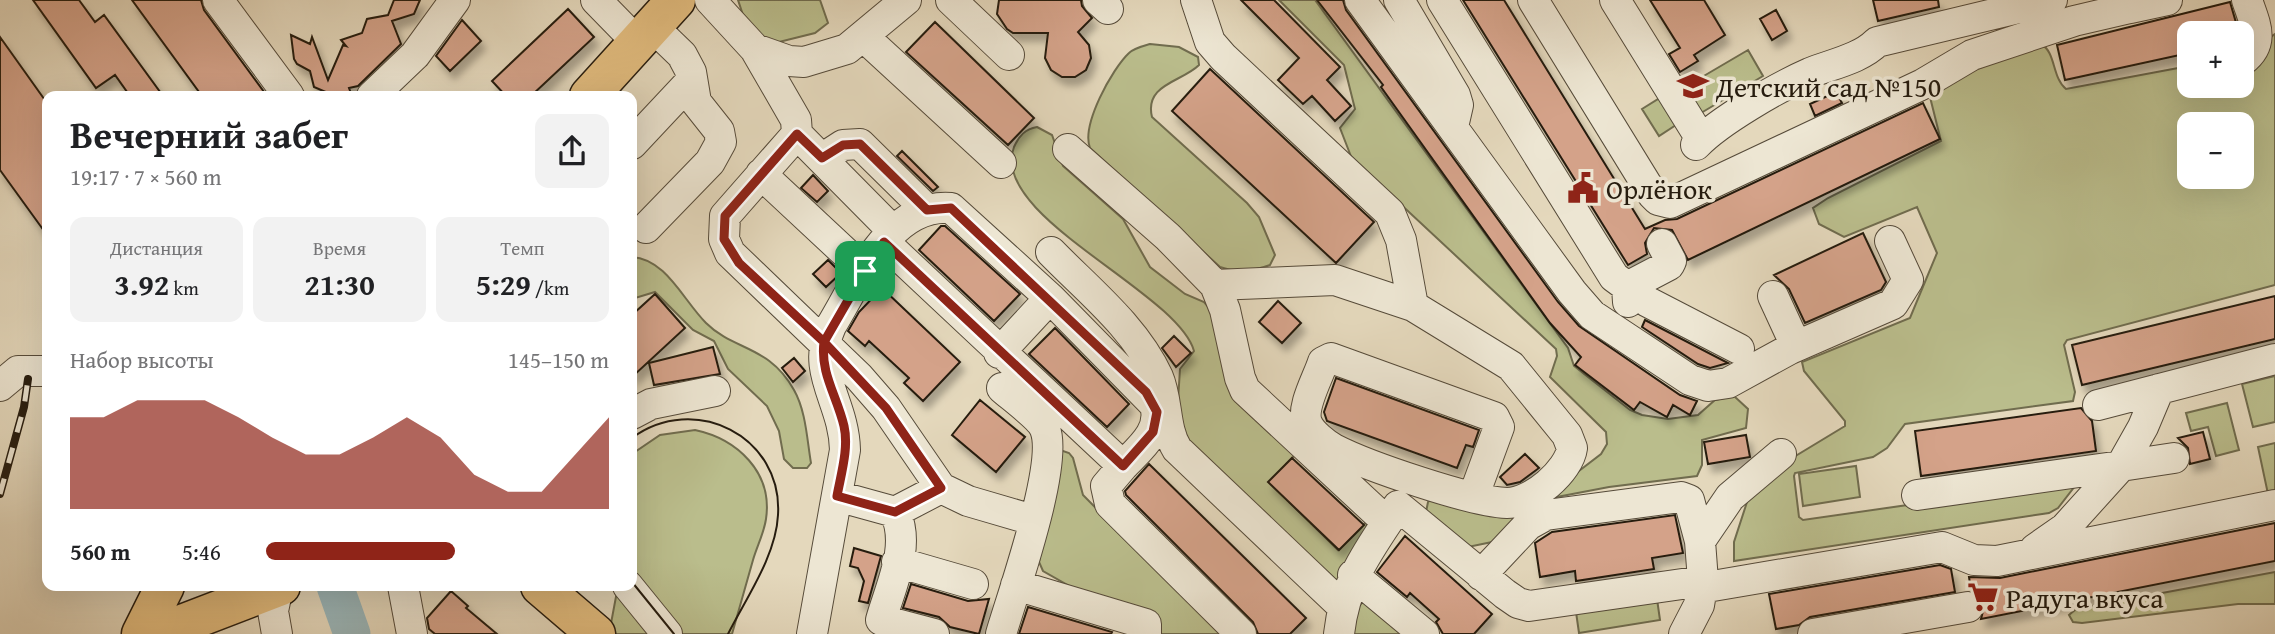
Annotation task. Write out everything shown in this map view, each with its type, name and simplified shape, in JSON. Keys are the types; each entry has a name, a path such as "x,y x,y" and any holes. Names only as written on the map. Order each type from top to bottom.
{"main road":[{"path":"594,91 656,23"},
{"path":"141,634 162,591"},
{"path":"156,634 268,591"},
{"path":"548,591 582,614"}],"lane":[{"path":"218,0 285,91"},
{"path":"377,91 415,55 455,0"},
{"path":"596,0 656,23 682,55 692,80 696,102 719,131 721,142 709,162 646,228"},
{"path":"709,0 755,50 796,120 797,134 822,158 888,236 999,353 1123,466"},
{"path":"755,50 789,61 804,62 834,55 864,37 906,0"},
{"path":"951,0 1009,55"},
{"path":"1196,0 1210,42 1223,57 1390,213 1401,240 1413,306"},
{"path":"1360,0 1572,292 1592,315 1690,380 1708,386 1728,383 1796,346 1893,304 1908,280 1890,241"},
{"path":"1399,0 1455,95 1458,106 1453,127"},
{"path":"1442,0 1614,277 1648,302 1739,349"},
{"path":"1533,0 1653,195 1658,200 1670,203 1923,84 1972,55 2128,4 2167,0"},
{"path":"1615,0 1698,142 1806,75 1866,53 1877,42 2052,0"},
{"path":"2247,0 2253,21"},
{"path":"2254,24 2259,41 2254,47"},
{"path":"864,37 1001,163"},
{"path":"637,139 692,80"},
{"path":"797,134 725,216 724,239 739,263 824,342 886,408 941,488 968,501 1033,520"},
{"path":"822,158 843,145 860,144 927,210"},
{"path":"1068,149 1168,237 1215,285 1225,310 1245,390 1392,514 1482,575 1518,603 1529,606 1702,584 1942,547 1974,561 1997,561 2275,505"},
{"path":"761,174 865,271"},
{"path":"812,634 845,450 844,428 821,362 824,342 888,236 927,210 951,208 1050,299 1155,405 1157,421 1153,432 1106,486 1110,504 1241,634"},
{"path":"1627,287 1667,268 1671,261 1662,244"},
{"path":"1051,252 1140,344 1159,379 1168,409 1171,439 1177,449 1340,620"},
{"path":"1215,285 1335,280 1413,306 1511,366 1567,436 1572,447 1566,466 1531,496 1506,503 1474,495 1415,479 1335,449 1310,428 1306,413 1323,362 1331,358 1494,417 1499,428 1474,495"},
{"path":"1627,287 1629,341"},
{"path":"1773,296 1796,346"},
{"path":"999,353 1050,299"},
{"path":"2098,405 2275,359"},
{"path":"0,386 18,371 42,371"},
{"path":"1001,634 1047,466 1045,426 1002,388"},
{"path":"2023,556 2065,528 2120,466 2143,428 2159,389"},
{"path":"637,411 651,404 715,391"},
{"path":"1700,541 1730,497 1782,454"},
{"path":"1917,495 2174,458"},
{"path":"1340,620 1353,575 1415,479"},
{"path":"837,496 895,512 941,488"},
{"path":"1482,575 1528,525 1546,514 1681,497 1689,500 1700,541 1702,584 1699,605 1685,634"},
{"path":"895,512 902,526 903,540 881,620 934,634"},
{"path":"897,562 973,584"},
{"path":"1353,575 1423,634"},
{"path":"1016,584 1146,624 1146,634"},
{"path":"277,591 273,611 277,634"},
{"path":"404,591 412,634"},
{"path":"632,591 667,634"},
{"path":"1813,634 1968,607"}],"green space":[{"path":"738,0 820,0 828,23 815,33 775,43 758,36 746,24"},
{"path":"1279,0 1315,0 1568,348 1574,366 1630,410 1642,415 1668,419 1698,415 1715,400 1734,396 1748,409 1746,428 1702,440 1702,465 1697,476 1609,487 1541,500 1601,454 1607,444 1606,432 1550,377 1557,356 1556,349 1352,159 1340,128 1355,109 1344,65"},
{"path":"2275,34 2275,285 2067,340 2064,345 2075,392 2073,401 1905,424 1887,448 1873,457 1795,473 1794,476 1799,517 1803,520 2068,482 2075,486 2058,508 2049,513 1734,561 1734,542 1748,499 1784,463 1845,426 1845,421 1804,371 1802,362 1910,318 1937,253 1917,207 1844,237 1819,224 1813,208 1941,141 1930,97 1936,85 2041,44 2049,53 2058,78 2066,89 2177,68 2177,98 2254,98 2254,49"},
{"path":"1150,44 1179,47 1198,57 1199,65 1166,85 1154,97 1152,117 1259,217 1275,255 1270,265 1245,270 1220,267 1090,148 1088,138 1094,112 1114,71 1129,53"},
{"path":"1748,50 1763,76 1701,113 1685,87"},
{"path":"1663,96 1679,123 1659,136 1642,109"},
{"path":"1037,127 1052,135 1063,166 1123,219 1150,267 1185,294 1204,302 1211,310 1295,455 1269,482 1338,550 1367,521 1364,535 1337,581 1183,442 1178,401 1180,369 1194,351 1180,328 1155,304 1055,226 1029,200 1014,173 1014,147 1023,134"},
{"path":"637,258 655,265 664,273 706,323 717,332 763,356 784,375 798,398 804,416 811,463 807,468 793,468 784,459 779,431 767,406 728,369 714,341 693,330 655,292 637,297"},
{"path":"2275,376 2275,422 2253,427 2242,384"},
{"path":"2227,403 2239,450 2216,456 2208,427 2191,431 2186,413"},
{"path":"695,430 725,441 749,460 764,487 767,502 764,529 732,634 609,634 617,591 637,591 637,451 660,435"},
{"path":"2275,443 2275,492 2268,494 2258,447"},
{"path":"1060,450 1069,453 1073,458 1083,495 1220,634 1154,634 1043,571 1039,562"},
{"path":"1856,466 1860,497 1803,506 1799,474"},
{"path":"1432,499 1521,518 1492,542 1468,547 1426,512 1428,502"},
{"path":"2275,572 2275,604 2238,604 2082,623 2073,622 2069,615 2076,609"},
{"path":"1351,596 1360,605 1366,598 1413,634 1345,634"},
{"path":"1657,599 1660,620 1579,633 1576,612"}],"building":[{"path":"33,0 79,0 95,22 104,15 159,91 126,91 115,75 96,88"},
{"path":"132,0 201,0 204,10 263,91 198,91"},
{"path":"394,0 420,0 414,14 392,21 401,44 358,86 349,88 350,91 323,91 314,87 310,71 297,64 294,59 291,35 310,44 312,37 328,80 343,45 346,46 341,40 362,33 367,19 388,15"},
{"path":"999,0 1081,0 1082,6 1092,18 1078,32 1089,45 1091,58 1086,70 1075,77 1062,77 1051,70 1045,58 1048,33 1013,33 1007,29 997,14"},
{"path":"1241,0 1274,0 1340,67 1327,80 1351,106 1335,121 1312,96 1303,104 1278,80 1299,58"},
{"path":"1317,0 1343,0 1346,10 1558,302 1579,326 1680,395 1697,401 1690,415 1673,405 1667,417 1640,402 1634,410 1575,365 1581,357 1550,323 1381,87 1383,85"},
{"path":"1463,0 1504,0 1645,229 1665,220 1677,219 1923,103 1940,139 1688,260 1672,230 1654,228 1645,243 1647,254 1628,265"},
{"path":"1650,0 1704,0 1725,35 1694,55 1698,61 1680,72 1669,54 1680,48"},
{"path":"1873,0 1938,0 1939,7 1878,21"},
{"path":"2230,2 2236,21 2177,21 2177,56 2065,80 2057,45"},
{"path":"568,9 594,37 536,91 501,91 492,81"},
{"path":"1776,10 1787,31 1772,40 1760,19"},
{"path":"462,20 481,41 450,71 436,56"},
{"path":"935,22 1034,118 1008,145 906,52"},
{"path":"0,37 42,96 42,228 0,170"},
{"path":"1210,69 1374,222 1336,263 1172,111"},
{"path":"1836,92 1842,103 1815,116 1810,104"},
{"path":"902,151 938,187 933,191 897,156"},
{"path":"813,175 828,191 817,202 801,188"},
{"path":"941,226 945,226 1020,294 994,321 919,250"},
{"path":"1863,233 1886,282 1881,290 1805,323 1789,289 1774,275"},
{"path":"828,260 841,273 826,287 813,274"},
{"path":"882,288 960,362 923,401 904,383 909,378 869,341 865,346 848,331 859,312"},
{"path":"655,294 685,328 637,372 637,310"},
{"path":"2275,296 2275,339 2082,385 2072,345"},
{"path":"1278,301 1301,323 1282,343 1259,322"},
{"path":"1645,320 1728,363 1710,368 1698,364 1642,327"},
{"path":"1055,328 1129,404 1107,427 1029,354"},
{"path":"1174,336 1191,353 1176,367 1162,348"},
{"path":"713,347 720,374 654,385 649,363"},
{"path":"794,358 805,371 793,382 782,368"},
{"path":"1336,378 1479,430 1473,447 1466,445 1457,468 1327,421 1324,412"},
{"path":"980,400 1025,437 996,472 952,435"},
{"path":"2081,408 2092,421 2096,451 1921,476 1915,431"},
{"path":"2203,432 2210,459 2190,464 2188,448 2178,438"},
{"path":"1746,435 1750,457 1708,464 1704,442"},
{"path":"1525,454 1539,468 1520,482 1507,485 1500,477"},
{"path":"1292,458 1364,525 1339,550 1268,482"},
{"path":"1149,464 1306,618 1290,634 1258,634 1253,622 1126,495 1125,491"},
{"path":"1675,515 1683,553 1652,558 1654,569 1576,581 1575,571 1540,577 1535,543 1552,532"},
{"path":"2275,523 2275,561 1981,619 1985,603 1981,595 1971,590 1969,577 2000,578"},
{"path":"1405,536 1492,614 1474,634 1443,634 1436,622 1439,619 1410,593 1407,597 1377,572"},
{"path":"854,548 881,556 868,603 859,601 864,581 858,568 850,566"},
{"path":"1940,565 1951,569 1955,592 1810,617 1799,625 1776,629 1769,594"},
{"path":"911,584 968,601 989,599 979,634 950,627 939,617 903,608"},
{"path":"451,591 468,606 466,608 497,634 435,634 429,629 427,618"},
{"path":"1028,607 1112,632 1019,634"}],"waterway":[{"path":"337,591 352,634"}],"tram line":[{"path":"637,435 656,425 682,420 707,421 730,430 750,444 766,463 776,487 776,530 766,561 728,634"},
{"path":"637,588 674,634"}],"railway":[{"path":"0,494 24,407 28,379"}],"place":[{"name":"Детский сад №150","path":"1693,86"},
{"name":"Орлёнок","path":"1583,188"},
{"name":"Радуга вкуса","path":"1983,597"}],"route":[{"path":"865,271 824,342 886,408 941,488 895,512 837,496 845,450 844,428 821,362 824,342 739,263 730,253 724,239 725,216 797,134 822,158 843,145 860,144 927,210 951,208 1146,392 1157,412 1153,432 1123,466 999,353 884,242 865,271"}]}
